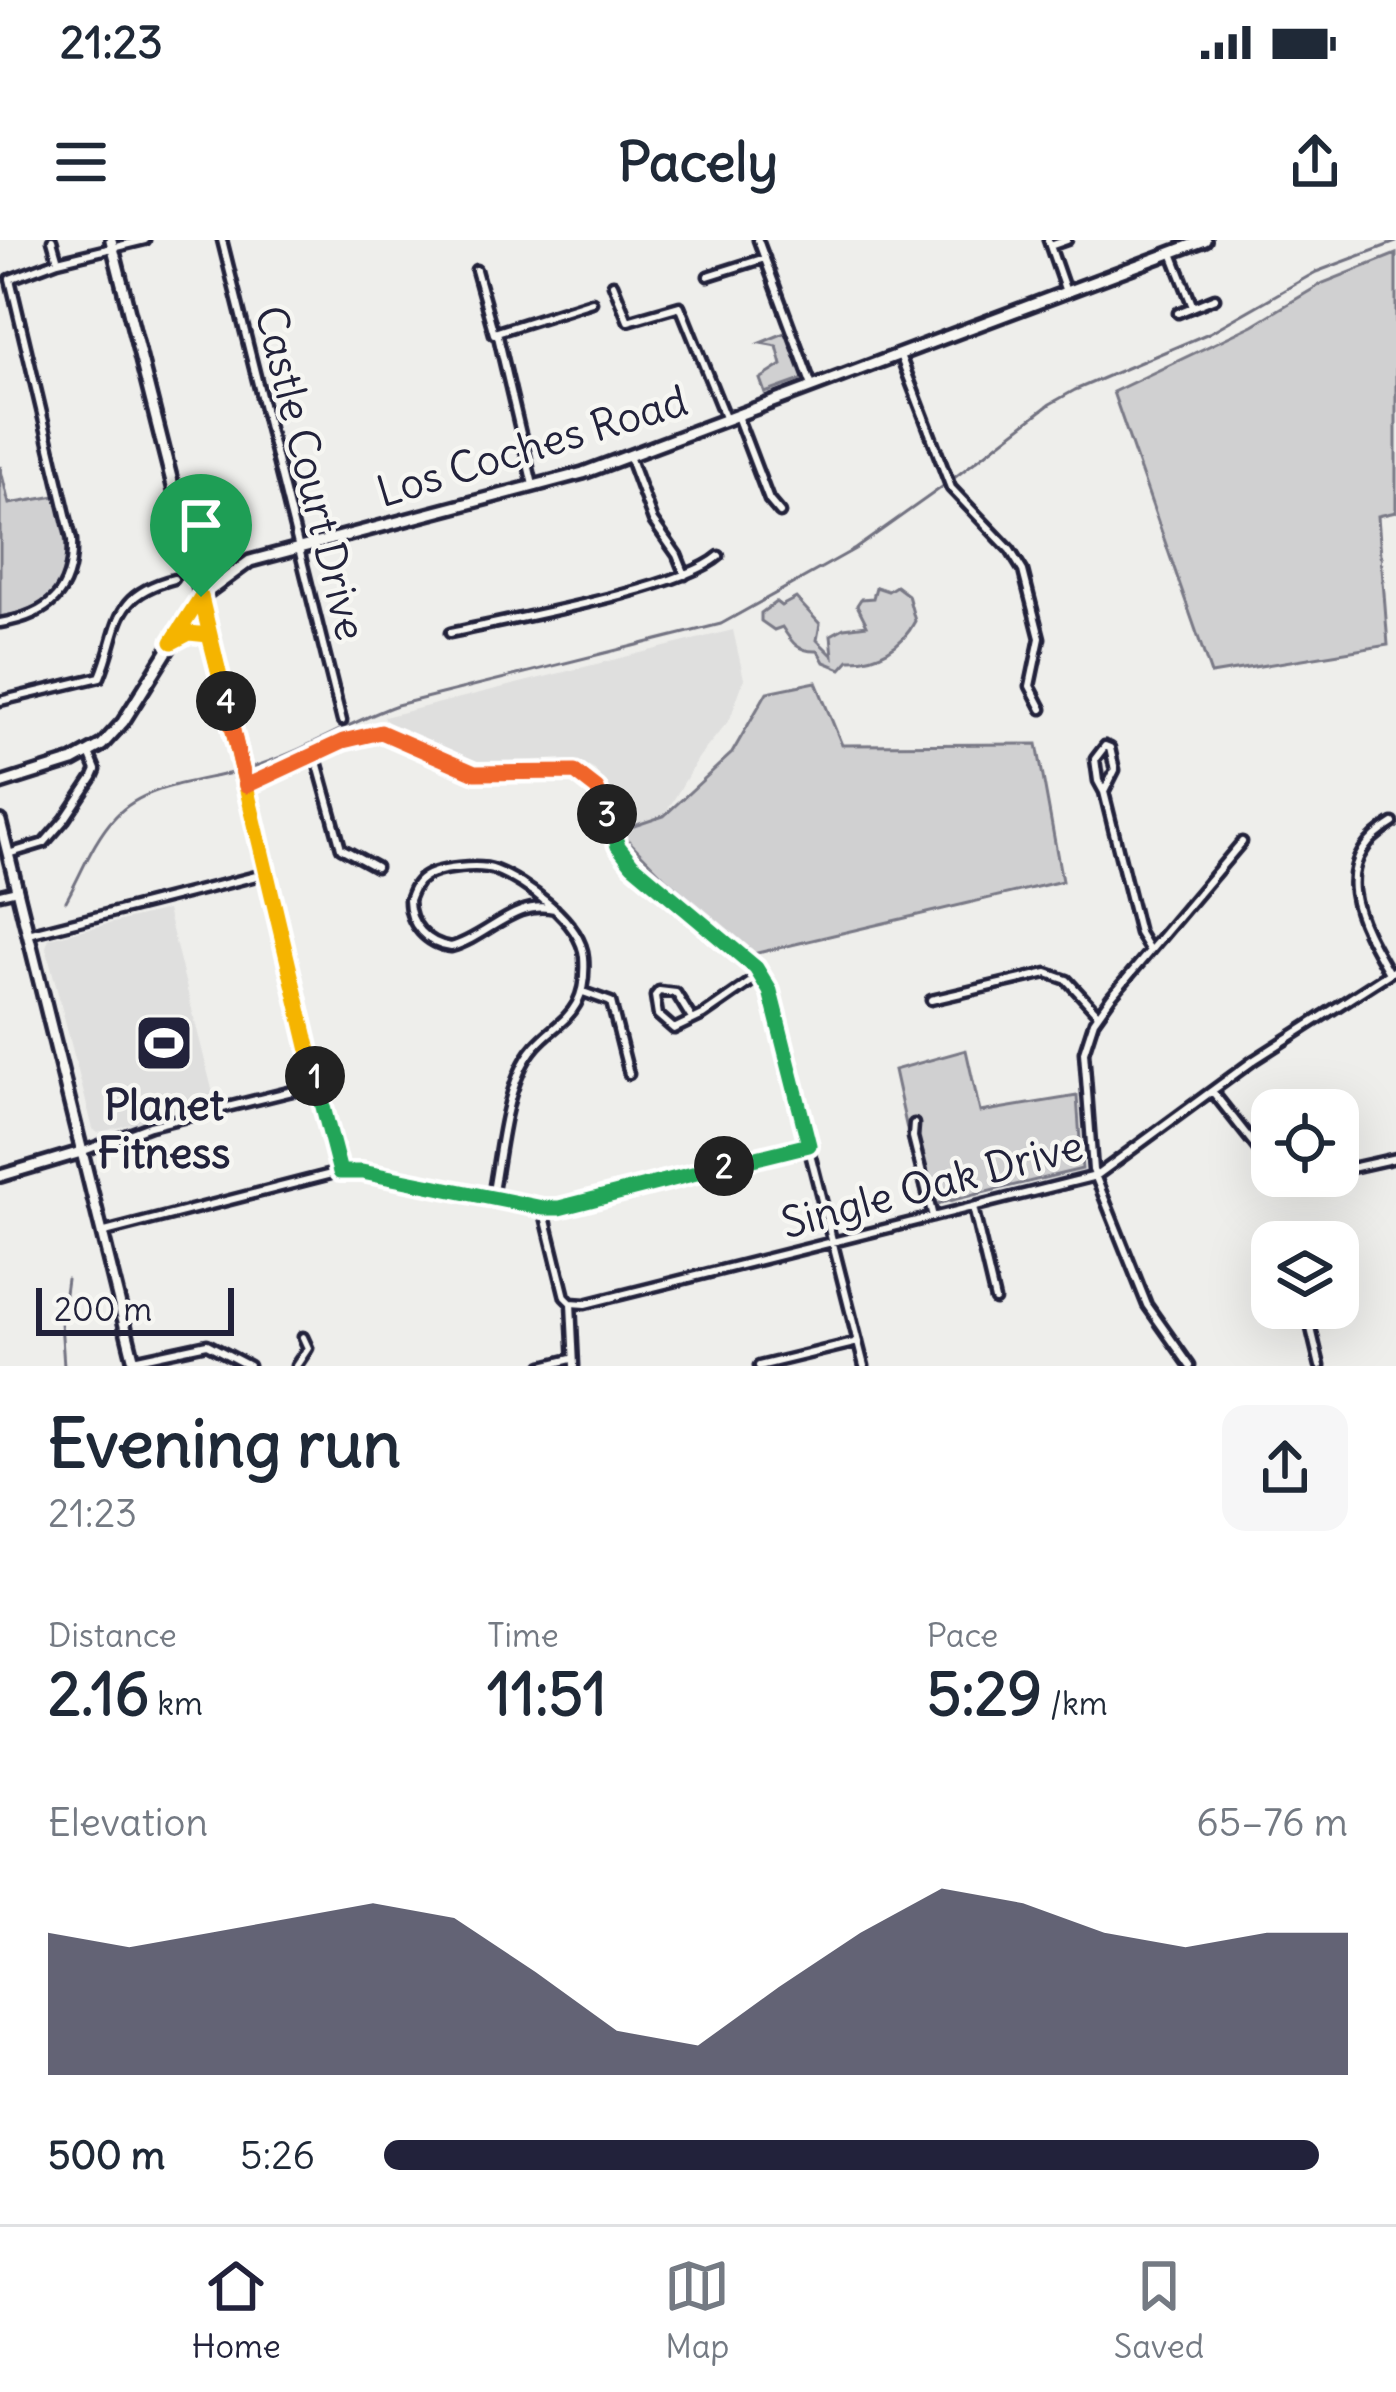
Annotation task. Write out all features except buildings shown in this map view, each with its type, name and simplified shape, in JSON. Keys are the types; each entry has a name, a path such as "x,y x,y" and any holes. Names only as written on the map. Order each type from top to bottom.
{"main road":[{"name":"Los Coches Road","path":"89,752 123,722 201,597 242,565 534,488 629,456 1205,240"},
{"path":"112,244 201,597"},
{"path":"172,642 189,633 209,635"},
{"path":"0,784 89,752"},
{"path":"0,821 134,1363"},
{"path":"0,1176 81,1152"}],"street":[{"path":"52,240 58,261"},
{"path":"0,623 29,618 52,603 71,567 72,540 10,279 112,244 145,240"},
{"name":"Castle Court Drive","path":"222,240 342,721"},
{"path":"758,240 812,386"},
{"path":"1066,292 1049,243 1067,240"},
{"path":"1174,248 1193,308"},
{"path":"708,276 765,258"},
{"path":"476,270 534,488"},
{"path":"613,284 628,321 680,306 769,500 780,513"},
{"path":"1178,313 1215,298"},
{"path":"496,338 500,328 592,302"},
{"path":"900,355 951,488 1002,541 1023,571 1040,638 1030,686 1042,709"},
{"path":"629,456 653,521 685,575"},
{"path":"450,633 685,575 719,556"},
{"path":"0,701 100,677 121,614 146,586 174,579"},
{"path":"201,597 340,1172"},
{"path":"246,786 354,737 381,732 475,773 562,770 580,774 600,794 626,857 761,974 770,991 864,1366"},
{"path":"1104,792 1115,763 1111,748 1105,746 1095,758 1098,782 1138,933 1150,951"},
{"name":"Los Coches Road","path":"8,854 44,844 65,819 96,770 89,752"},
{"path":"315,754 341,848 376,867"},
{"path":"1392,971 1363,929 1353,878 1366,844 1393,823"},
{"path":"1190,1366 1147,1305 1096,1176 1083,1066 1085,1044 1098,1014 1242,842"},
{"path":"492,1197 511,1096 523,1064 535,1045 575,1010 583,992 582,946 555,909 496,870 432,873 421,879 409,901 414,925 428,938 451,946 530,907 555,909"},
{"path":"28,934 268,873"},
{"path":"0,894 17,890"},
{"name":"Single Oak Drive","path":"571,1303 585,1304 1096,1176 1212,1091 1392,971"},
{"path":"931,1000 1047,973 1067,980 1098,1014"},
{"path":"692,1019 682,998 659,991 656,1004 664,1023 674,1029 692,1019 761,974"},
{"path":"583,992 611,1002 629,1075"},
{"path":"81,1152 150,1126 317,1085"},
{"path":"1212,1091 1251,1140"},
{"path":"914,1124 933,1217"},
{"path":"101,1232 340,1172 559,1208 809,1145"},
{"path":"1359,1166 1396,1158"},
{"path":"973,1207 995,1300"},
{"path":"543,1208 571,1303 572,1362 543,1366"},
{"path":"1311,1329 1320,1366"},
{"path":"296,1366 308,1348 303,1336"},
{"path":"759,1366 858,1342"},
{"path":"134,1363 207,1344 249,1366"}],"shaded area":[{"path":"1396,254 1396,512 1378,516 1388,645 1211,674 1113,392 1253,325 1323,283"},
{"path":"787,332 804,379 765,393 760,379 782,365 777,346 760,343"},
{"path":"0,466 9,504 56,496 66,558 56,590 43,602 0,617"},
{"path":"896,586 908,595 915,621 910,630 888,651 849,660 841,669 824,662 818,651 796,645 782,627 774,630 761,621 761,613 776,602 781,606 796,598 820,624 817,640 833,656 831,635 867,625 857,605 861,599 873,598 876,587 888,591"},
{"path":"733,630 744,679 730,719 699,757 664,816 619,831 607,787 595,770 583,764 560,764 561,759 482,765 460,760 390,727 384,717"},
{"path":"816,682 842,745 1037,744 1062,881 753,954 619,831 664,816 732,753 767,692"},
{"path":"167,910 215,1101 98,1133 93,1129 46,947 49,938"},
{"path":"966,1050 980,1112 1077,1096 1082,1169 924,1207 894,1070"}],"waterway":[{"path":"954,478 1075,390 1209,333 1316,272 1396,242"},
{"path":"252,767 397,705 721,624 855,549 945,485"},
{"path":"66,901 101,836 127,807 170,787 232,773"},
{"path":"64,1366 61,1322 67,1279"}],"place":[{"name":"Planet Fitness","path":"164,1043"}],"route":[{"path":"201,597 172,642 189,633 209,635 211,642 216,660 246,786 343,741 375,732 393,735 466,771 562,770 589,780 600,794 614,838 626,857 764,976 809,1145 559,1208 340,1172 317,1085 254,817 249,799 211,642 201,597"}]}
